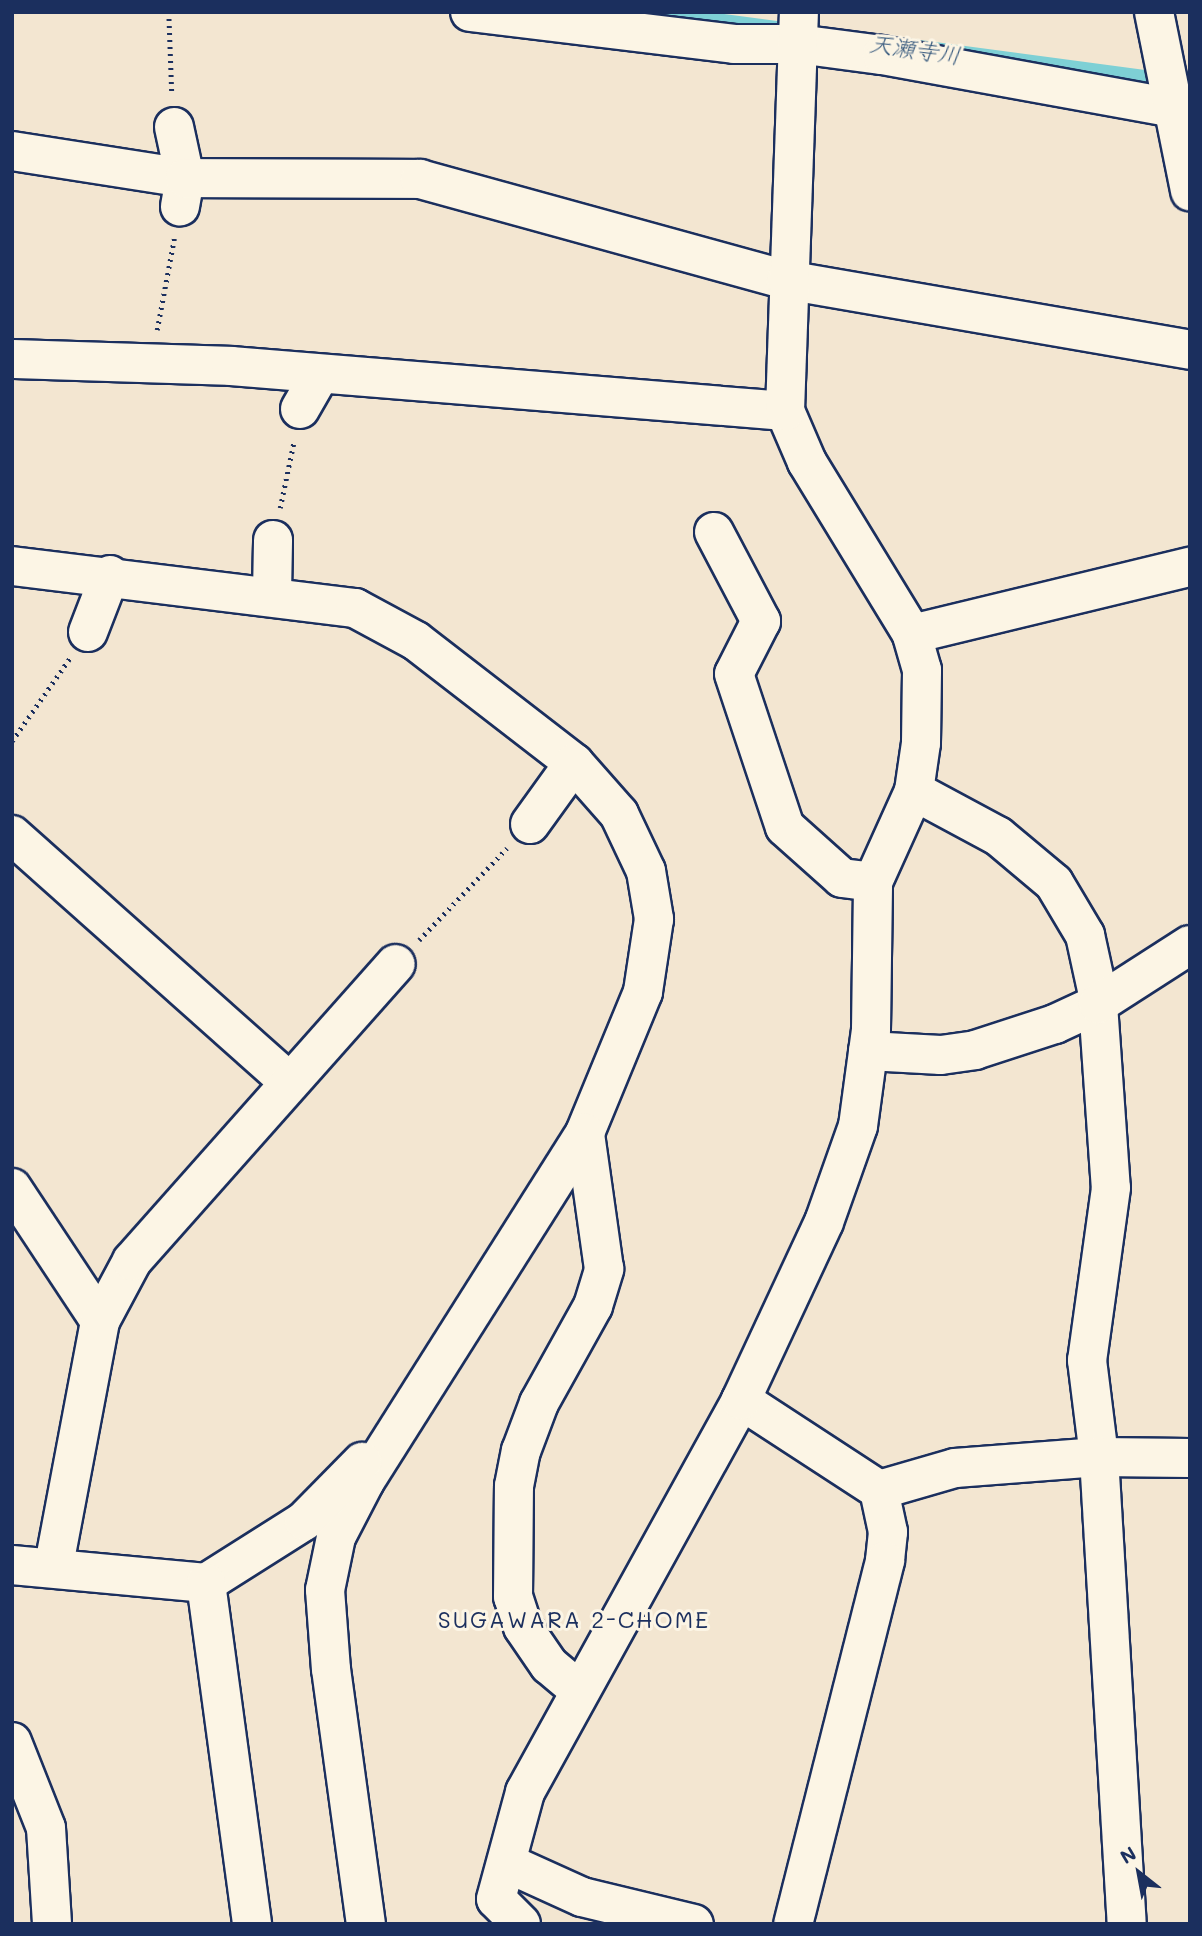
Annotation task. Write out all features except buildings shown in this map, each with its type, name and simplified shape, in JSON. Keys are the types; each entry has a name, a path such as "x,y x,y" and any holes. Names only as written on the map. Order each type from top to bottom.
{"street":[{"path":"470,12 734,44 799,27 882,55 1174,97"},
{"path":"1154,12 1174,97 1190,191"},
{"path":"521,1924 496,1899 508,1863 525,1792 741,1400 824,1222 858,1126 868,1051 873,882 914,791 922,743 922,670 912,634 807,462 785,411 786,280 799,27"},
{"path":"174,127 183,193"},
{"path":"12,151 183,193 421,179 786,280 1190,350"},
{"path":"12,359 149,359 319,376 785,411"},
{"path":"300,409 319,376"},
{"path":"714,532 761,621 734,674 785,827 842,877 873,882"},
{"path":"272,594 273,540"},
{"path":"12,566 272,594 355,608 416,641 574,762 619,814 646,871 654,919 643,992 585,1133 404,1417 336,1537 325,1590 331,1669 366,1924"},
{"path":"912,634 1190,567"},
{"path":"88,632 110,575"},
{"path":"530,824 574,762"},
{"path":"914,791 998,836 1054,883 1085,936 1098,1004 1111,1188 1087,1360 1099,1457 1127,1924"},
{"path":"12,835 289,1082"},
{"path":"868,1051 941,1055 975,1050 1055,1024 1098,1004 1190,944"},
{"path":"54,1565 100,1321 132,1261 396,964"},
{"path":"580,1691 549,1665 523,1627 513,1597 514,1486 521,1451 539,1403 593,1306 604,1269 585,1133"},
{"path":"12,1188 100,1321"},
{"path":"741,1400 879,1490 888,1532 885,1561 793,1924"},
{"path":"12,1565 54,1565 206,1583 304,1521 404,1417"},
{"path":"879,1490 955,1468 1099,1457 1190,1458"},
{"path":"206,1583 252,1924"},
{"path":"16,1763 46,1828 52,1924"},
{"path":"508,1863 582,1897 694,1924"}],"path":[{"path":"169,12 174,127"},
{"path":"149,359 183,193"},
{"path":"273,540 300,409"},
{"path":"12,741 88,632"},
{"path":"396,964 530,824"}],"water":[{"name":"天瀬寺川","path":"552,12 709,12 1190,76 1190,93"}],"district":[{"name":"SUGAWARA 2-CHOME","path":"574,1619"}]}
